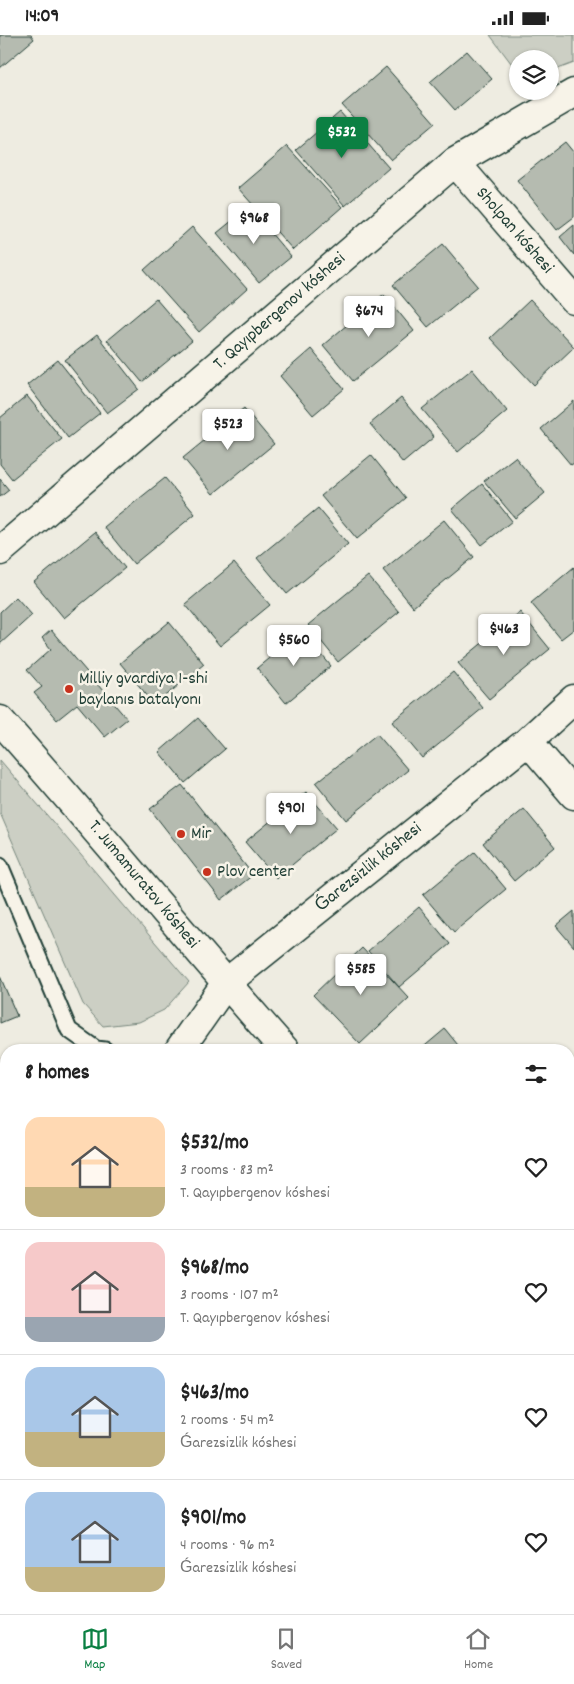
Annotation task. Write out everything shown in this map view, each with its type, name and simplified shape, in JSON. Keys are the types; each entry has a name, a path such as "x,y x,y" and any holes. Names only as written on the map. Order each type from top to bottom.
{"street":[{"name":"T. Qayıpbergenov kóshesi","path":"0,551 455,162 574,93"},
{"name":"Sholpan kóshesi","path":"455,162 574,300"},
{"name":"Ǵarezsizlik kóshesi","path":"183,1044 226,983 528,741 574,699"},
{"name":"T. Jumamuratov kóshesi","path":"0,720 68,796 280,1044"},
{"path":"528,741 574,795"}],"lane":[{"path":"0,865 69,1030 89,1044"}],"shaded area":[{"path":"490,35 574,35 574,63 559,69 559,50 509,50 509,60"},
{"path":"0,760 189,982 164,1010 139,1022 103,1026 83,1004 0,813"}],"building":[{"path":"0,35 31,35 34,39 0,68"},
{"path":"467,51 492,79 455,110 430,82"},
{"path":"386,67 435,123 391,160 342,105"},
{"path":"340,112 389,168 345,206 296,150"},
{"path":"565,142 574,153 574,217 557,230 517,180"},
{"path":"287,146 342,207 293,250 238,188"},
{"path":"249,207 291,257 259,283 217,233"},
{"path":"574,225 574,255 560,237"},
{"path":"192,227 247,289 199,332 144,270"},
{"path":"443,244 478,286 428,327 393,285"},
{"path":"384,294 414,331 353,381 323,345"},
{"path":"156,299 192,341 142,382 107,340"},
{"path":"530,300 574,347 534,385 490,338"},
{"path":"97,335 139,389 107,413 65,360"},
{"path":"311,349 344,389 313,415 280,376"},
{"path":"58,360 100,413 68,438 27,385"},
{"path":"472,369 507,411 458,452 422,409"},
{"path":"27,396 62,439 12,479 0,464 0,418"},
{"path":"401,398 434,437 403,463 370,424"},
{"path":"574,401 574,463 571,465 541,429"},
{"path":"244,408 274,444 213,494 183,458"},
{"path":"371,455 406,498 357,539 321,496"},
{"path":"515,457 545,493 515,518 484,481"},
{"path":"165,478 195,514 134,564 104,527"},
{"path":"0,479 9,490 0,497"},
{"path":"482,484 512,521 482,545 452,509"},
{"path":"318,508 348,544 287,594 257,558"},
{"path":"444,520 474,557 413,607 383,570"},
{"path":"95,532 125,568 64,618 34,582"},
{"path":"234,563 270,605 220,646 185,604"},
{"path":"574,567 574,629 561,639 531,603"},
{"path":"368,576 399,612 338,662 308,625"},
{"path":"16,597 32,615 0,644 0,612"},
{"path":"520,612 550,649 489,699 458,663"},
{"path":"169,622 204,664 155,705 120,663"},
{"path":"51,630 127,719 105,737 77,704 57,720 34,693 42,687 27,670 51,649 42,638"},
{"path":"302,631 331,666 286,703 257,668"},
{"path":"453,672 483,708 422,758 392,722"},
{"path":"198,718 225,749 185,783 159,752"},
{"path":"377,734 408,770 346,820 316,783"},
{"path":"182,785 253,875 221,900 150,809"},
{"path":"306,792 337,828 276,878 245,842"},
{"path":"524,809 555,847 514,881 483,843"},
{"path":"475,852 506,889 454,932 423,895"},
{"path":"419,907 450,944 399,987 368,951"},
{"path":"574,911 574,947 556,926"},
{"path":"362,948 409,998 360,1044 313,995"},
{"path":"0,976 17,1016 0,1023"},
{"path":"445,1029 457,1044 427,1044"}],"place":[{"name":"Milliy gvardiya 1-shi baylanıs batalyonı","path":"69,689"},
{"name":"Mir","path":"181,834"},
{"name":"Plov center","path":"207,872"}]}
